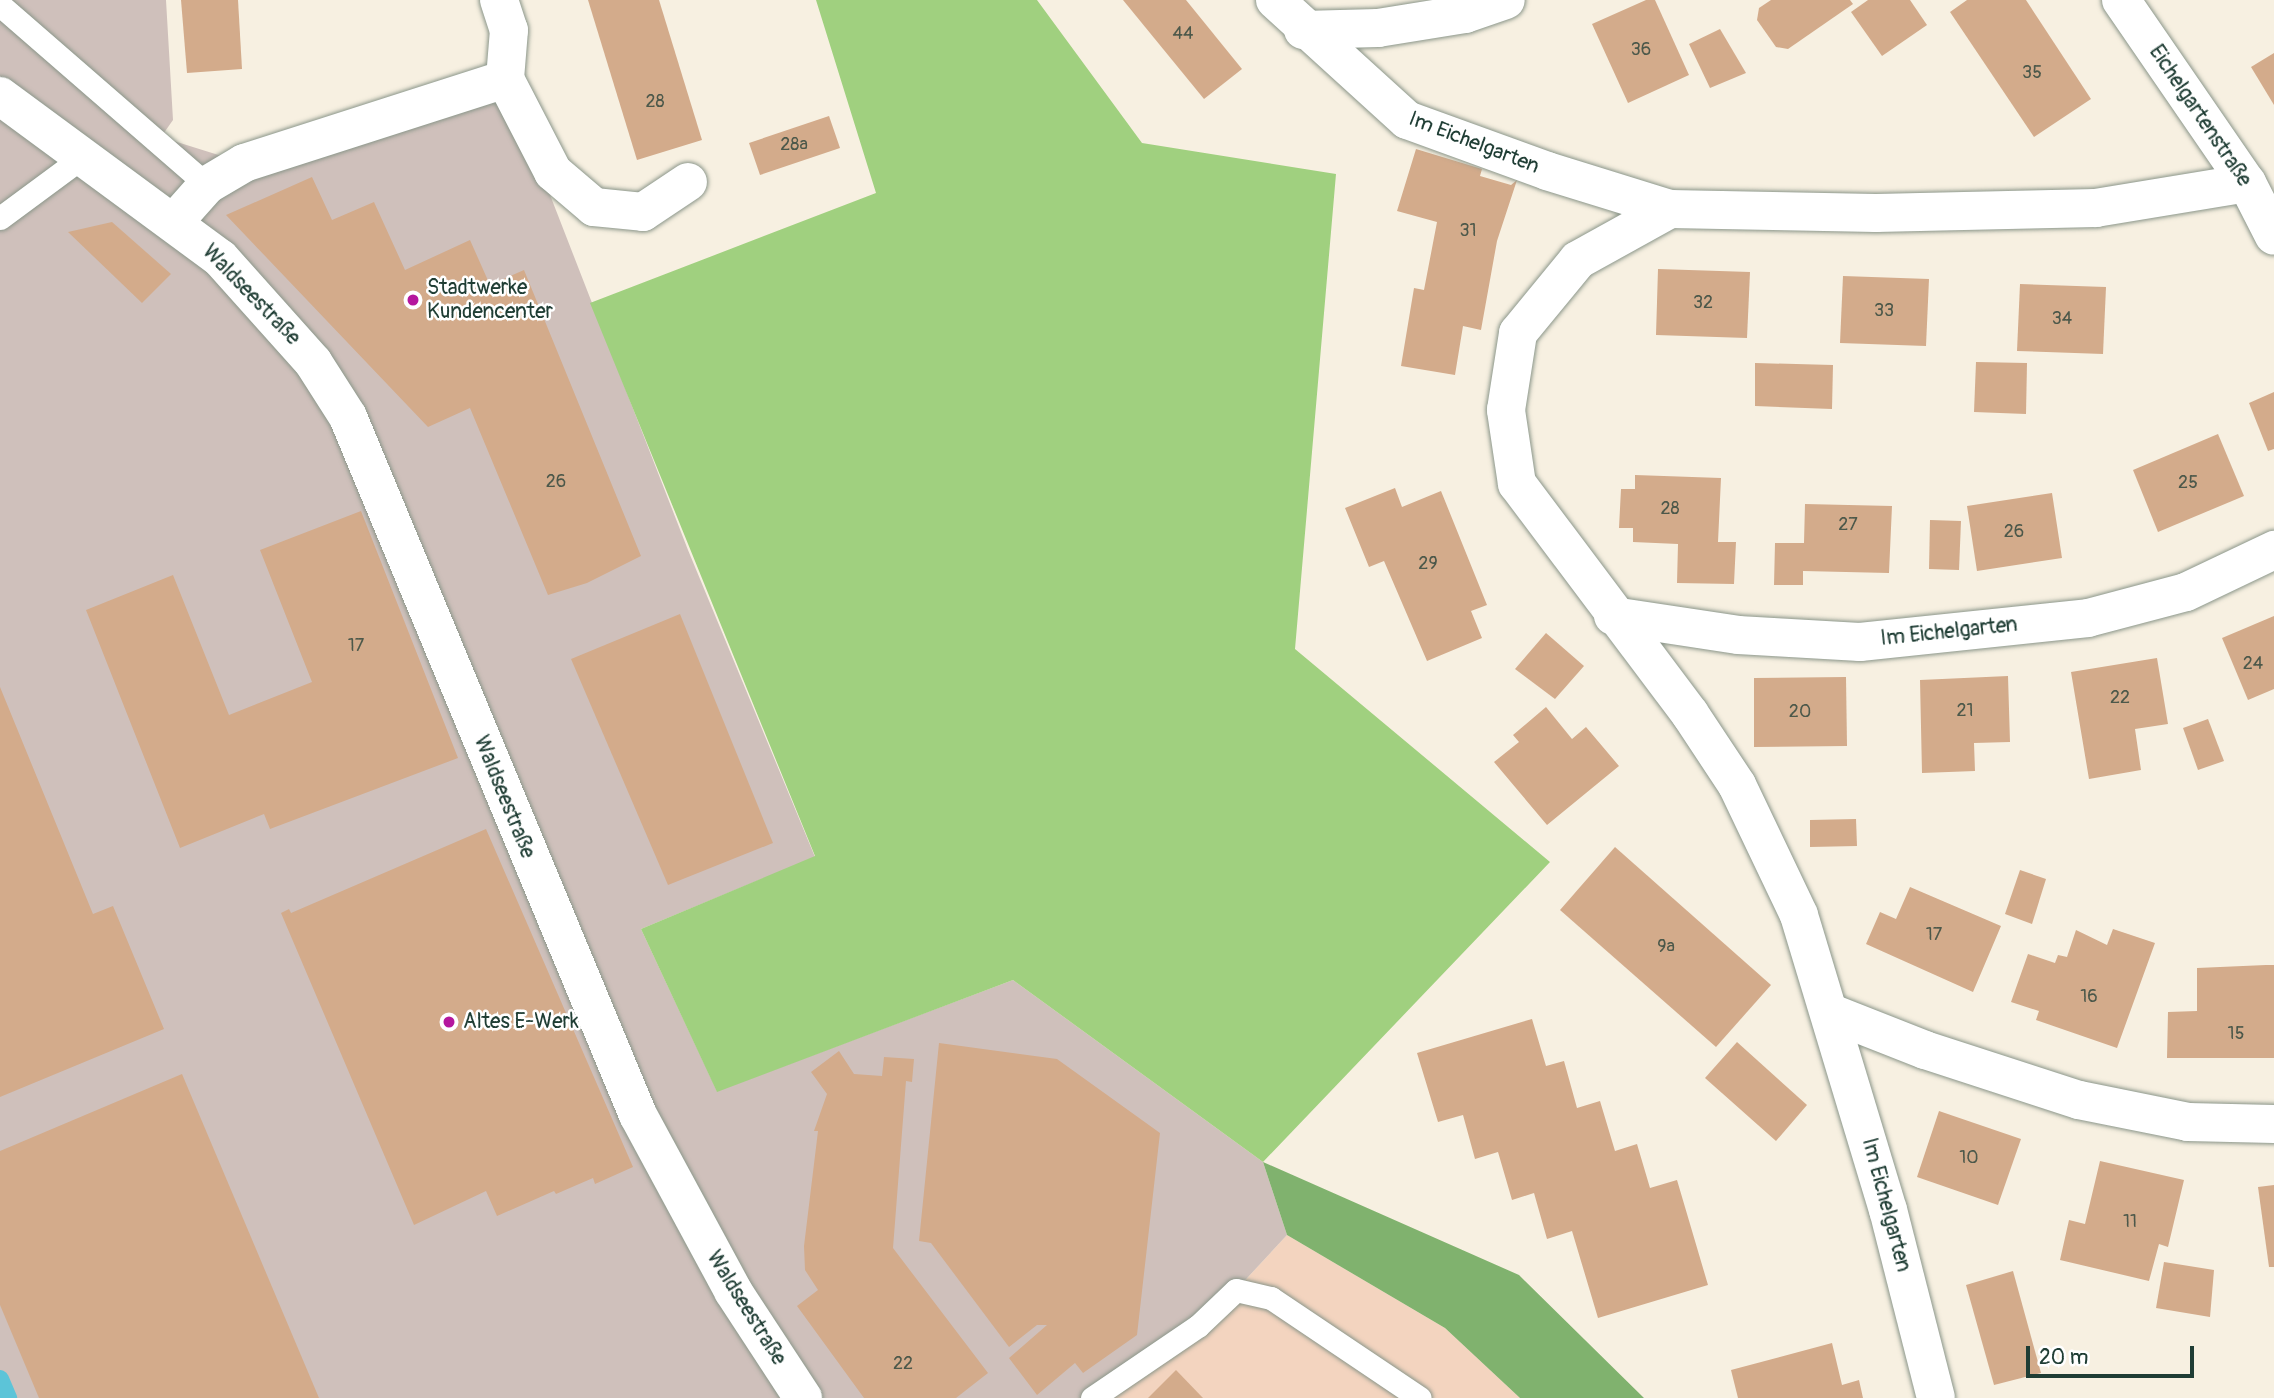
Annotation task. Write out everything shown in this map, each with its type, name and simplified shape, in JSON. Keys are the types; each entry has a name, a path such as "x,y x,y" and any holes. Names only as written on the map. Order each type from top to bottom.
{"street":[{"path":"499,0 509,30 505,79 553,172 594,206 643,212 688,182"},
{"name":"Im Eichelgarten","path":"1275,0 1303,30 1407,120 1547,171 1670,208 1876,213 2096,208 2246,183"},
{"path":"1303,30 1378,28 1465,13 1506,0"},
{"name":"Eichelgartenstraße","path":"2120,0 2246,183 2274,236"},
{"path":"175,221 207,185 244,163 505,79"},
{"name":"Waldseestraße","path":"0,96 175,221 268,307 313,362 348,417 638,1115 733,1291 803,1398"},
{"name":"Im Eichelgarten","path":"1670,208 1578,260 1518,333 1506,410 1517,484 1613,616 1690,714 1737,785 1799,915 1831,1013 1936,1398"},
{"name":"Im Eichelgarten","path":"1613,616 1738,635 1860,642 2088,618 2186,592 2274,550"},
{"path":"1831,1013 1925,1050 2079,1100 2188,1122 2274,1124"}],"lane":[{"path":"0,5 207,185"},
{"path":"0,218 85,155"},
{"path":"1092,1398 1198,1326 1236,1290 1271,1298 1420,1398"}],"shaded area":[{"path":"0,0 166,0 173,120 161,137 244,163 505,79 688,550 815,857 641,929 717,1091 1013,980 1263,1162 1287,1235 1236,1290 1084,1398 0,1398"},
{"path":"1287,1235 1445,1328 1520,1398 1084,1398 1236,1290"}],"green space":[{"path":"816,0 1037,0 1142,143 1336,174 1295,649 1550,862 1263,1162 1013,980 717,1092 641,929 815,856 590,303 876,193"},
{"path":"1263,1162 1519,1275 1644,1398 1520,1398 1445,1328 1287,1235"}],"building":[{"path":"181,0 238,0 242,69 187,73"},
{"path":"588,0 659,0 702,140 637,160"},
{"path":"1123,0 1186,0 1242,69 1204,99"},
{"path":"1646,0 1655,0 1689,75 1628,103 1592,24"},
{"path":"1771,0 1850,0 1853,4 1788,49 1776,47 1757,20 1759,8"},
{"path":"1868,0 1910,0 1927,25 1882,56 1851,12"},
{"path":"1967,0 2026,0 2091,99 2034,137 1950,12"},
{"path":"1720,29 1746,73 1710,88 1689,44"},
{"path":"2274,53 2274,105 2251,67"},
{"path":"829,116 840,148 760,175 749,143"},
{"path":"1416,149 1482,169 1480,176 1511,185 1517,180 1497,241 1481,330 1463,326 1455,375 1401,366 1414,288 1424,290 1437,222 1397,211"},
{"path":"312,177 332,220 374,202 405,270 470,240 490,285 524,270 641,556 587,583 548,595 470,408 428,427 226,215"},
{"path":"112,222 171,274 142,303 68,232"},
{"path":"1658,269 1750,272 1747,338 1656,335"},
{"path":"1843,276 1929,279 1926,346 1840,343"},
{"path":"2020,284 2106,287 2103,354 2017,351"},
{"path":"1976,362 2027,363 2026,414 1974,412"},
{"path":"1755,363 1833,365 1832,409 1755,406"},
{"path":"2274,392 2274,449 2268,451 2249,403"},
{"path":"2218,434 2244,496 2158,532 2133,470"},
{"path":"1635,475 1721,478 1718,542 1736,542 1734,584 1677,583 1678,544 1633,542 1633,528 1619,528 1621,489 1635,489"},
{"path":"1395,488 1402,507 1441,491 1487,605 1471,611 1482,638 1427,661 1384,561 1369,567 1345,508"},
{"path":"2052,493 2062,558 1977,571 1967,506"},
{"path":"1805,504 1892,506 1889,573 1803,571 1803,585 1774,585 1775,543 1804,543"},
{"path":"361,511 458,758 270,829 264,814 180,848 86,610 173,575 229,715 312,682 260,550"},
{"path":"1930,520 1961,521 1959,570 1929,569"},
{"path":"680,614 773,843 668,885 571,659"},
{"path":"2274,616 2274,689 2248,700 2222,638"},
{"path":"1546,633 1584,666 1555,699 1515,669"},
{"path":"2157,658 2168,724 2135,729 2141,770 2089,779 2071,672"},
{"path":"2008,676 2010,742 1974,743 1975,771 1922,773 1920,680"},
{"path":"1846,677 1847,746 1754,747 1754,678"},
{"path":"0,687 93,914 113,906 164,1029 0,1097"},
{"path":"1546,707 1572,739 1586,727 1619,766 1547,825 1494,762 1519,742 1513,735"},
{"path":"2208,719 2224,761 2198,770 2183,728"},
{"path":"1856,819 1857,846 1810,847 1810,820"},
{"name":"Altes E-Werk","path":"486,829 633,1167 595,1184 593,1178 556,1194 554,1191 497,1216 486,1191 414,1225 281,913 289,909 291,913"},
{"path":"1615,847 1771,985 1716,1047 1560,910"},
{"path":"2020,870 2046,879 2032,924 2005,914"},
{"path":"1910,887 2001,926 1973,992 1866,944 1880,912 1896,919"},
{"path":"2113,929 2155,943 2117,1048 2036,1020 2039,1011 2011,1002 2028,954 2055,963 2058,955 2067,957 2076,930 2107,945"},
{"path":"2274,965 2274,1058 2167,1058 2168,1012 2197,1011 2197,968"},
{"path":"1532,1019 1546,1066 1564,1061 1577,1108 1600,1101 1615,1151 1637,1144 1650,1188 1677,1180 1708,1285 1598,1318 1572,1231 1547,1239 1534,1193 1512,1200 1498,1152 1475,1159 1463,1115 1438,1122 1417,1053"},
{"path":"1737,1042 1807,1105 1776,1141 1705,1078"},
{"path":"939,1043 1057,1059 1160,1133 1137,1335 1083,1373 1075,1363 1037,1395 1009,1358 1047,1325 1037,1325 1009,1347 931,1243 919,1241"},
{"path":"839,1051 854,1074 882,1076 884,1057 914,1059 912,1082 906,1081 893,1248 988,1373 956,1398 864,1398 797,1306 818,1290 805,1270 804,1246 818,1131 814,1131 827,1094 811,1072"},
{"path":"182,1074 319,1398 39,1398 0,1305 0,1151"},
{"path":"1939,1111 2021,1139 1998,1205 1917,1177"},
{"path":"2100,1161 2184,1180 2168,1247 2159,1244 2149,1281 2060,1260 2069,1220 2085,1224"},
{"path":"2274,1185 2274,1267 2269,1267 2258,1187"},
{"path":"2164,1262 2214,1270 2210,1317 2156,1308"},
{"path":"2013,1271 2041,1373 1994,1385 1966,1285"},
{"path":"1832,1343 1842,1385 1859,1380 1863,1398 1738,1398 1731,1370"},
{"path":"1176,1370 1203,1398 1148,1398"}],"waterway":[{"path":"0,1379 8,1398"}],"place":[{"name":"Stadtwerke Kundencenter","path":"413,300"},
{"name":"Altes E-Werk","path":"449,1022"}]}
